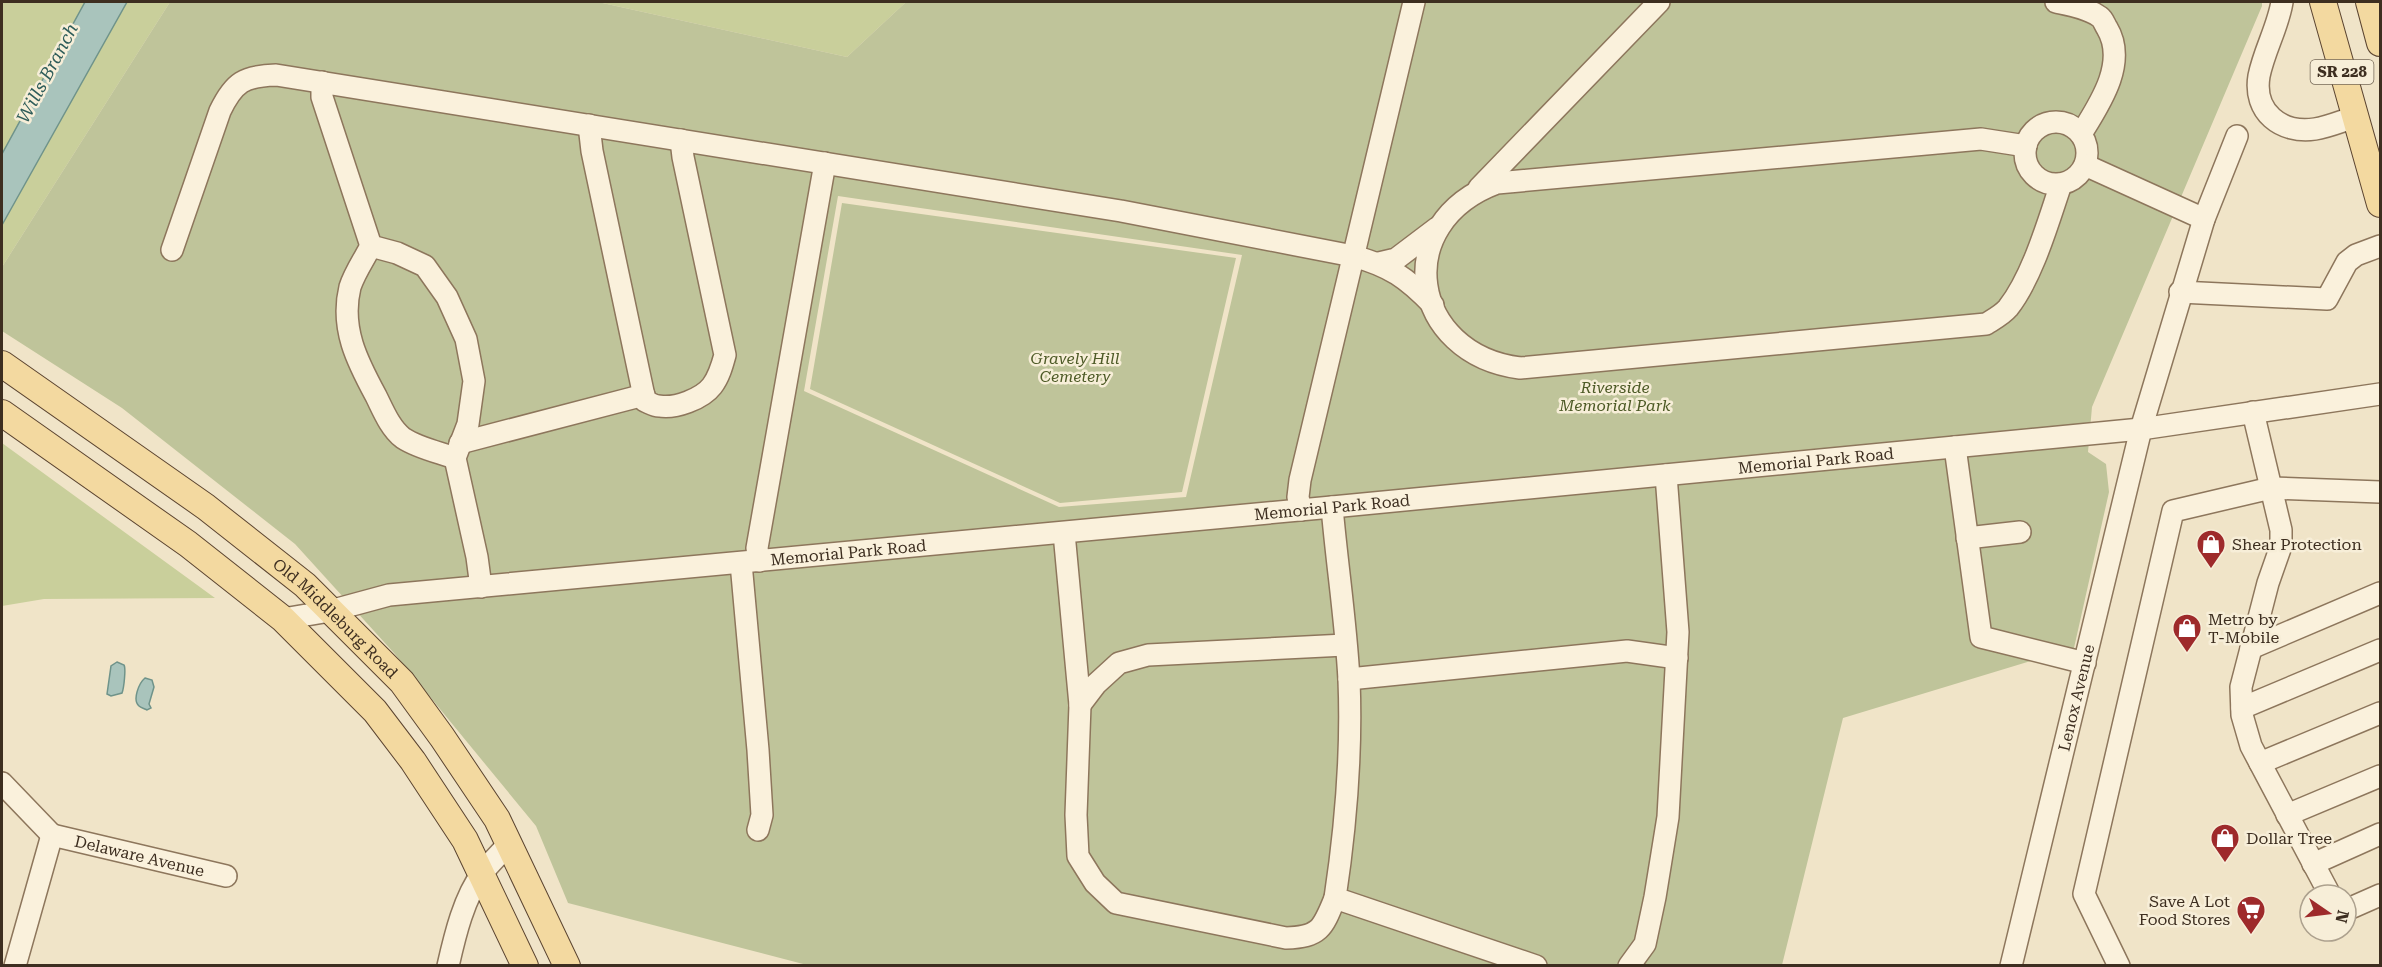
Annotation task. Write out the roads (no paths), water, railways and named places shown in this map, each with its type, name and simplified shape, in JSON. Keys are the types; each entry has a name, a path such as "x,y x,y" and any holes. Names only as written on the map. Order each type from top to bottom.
{"main road":[{"name":"SR 228","path":"2322,2 2380,204"},
{"name":"SR 228","path":"2369,2 2380,43"},
{"name":"Old Middleburg Road","path":"2,366 206,507 305,585 402,682 497,819 567,966"},
{"path":"2,413 188,544 284,619 375,711 413,762 465,840 525,966"}],"street":[{"path":"1301,510 1298,497 1300,480 1414,2"},
{"path":"1379,263 1396,259 1437,228 1461,202 1477,191 1659,2"},
{"path":"2056,2 2081,8 2101,17 2111,34 2115,47 2114,65 2108,85 2099,106 2081,134"},
{"path":"2282,2 2280,16 2259,77 2260,97 2267,115 2284,126 2313,129 2355,117"},
{"path":"172,250 228,94 241,81 256,75 276,75 1121,211 1353,256 1379,263 1401,274 1433,306"},
{"path":"322,82 322,97 371,246 351,286 348,336 356,358 390,422 402,437 420,446 457,451 644,395"},
{"path":"2054,122 2064,123 2074,127 2081,134 2086,144 2085,165 2080,174 2072,180 2061,184 2041,181 2034,174 2025,156 2026,146 2036,129 2054,122"},
{"path":"589,125 592,151 645,401 657,406 669,407 695,399 710,389 719,375 725,355 681,140"},
{"name":"Lenox Avenue","path":"2011,966 2141,429 2180,292 2204,219 2237,136"},
{"path":"1477,191 1497,183 1981,139 2026,146"},
{"path":"758,830 762,815 750,562 756,548 825,163"},
{"path":"2085,165 2204,219"},
{"path":"1437,228 1429,249 1426,271 1429,296 1433,306 1451,335 1468,351 1502,366 1520,368 1986,324 2008,309 2018,291 2039,246 2061,184"},
{"path":"371,246 397,253 425,266 447,297 466,339 474,381 468,424 457,451 481,587"},
{"path":"2180,292 2327,299 2347,262 2356,255 2380,246"},
{"name":"Memorial Park Road","path":"284,619 330,611 389,595 1064,533 2141,429 2380,394"},
{"path":"2253,412 2281,530 2281,546 2268,583 2241,687 2242,708 2251,746 2323,883"},
{"path":"1955,447 1981,637 2085,663"},
{"path":"1629,966 1645,944 1668,817 1673,691 1678,632 1666,475"},
{"path":"2119,966 2084,894 2173,511 2271,488 2380,492"},
{"path":"1064,533 1080,705 1076,816 1078,856 1095,883 1116,903 1286,938 1305,938 1320,929 1335,897 1344,839 1349,758 1348,679 1332,507"},
{"path":"1967,538 2020,532"},
{"path":"2251,648 2380,593"},
{"path":"1080,705 1096,684 1119,663 1148,655 1345,645"},
{"path":"2242,708 2380,650"},
{"path":"1348,679 1627,651 1677,658"},
{"path":"2260,763 2380,713"},
{"path":"2288,815 2380,776"},
{"path":"2,783 52,835 15,966"},
{"path":"2313,864 2380,834"},
{"name":"Delaware Avenue","path":"52,835 226,876"},
{"path":"448,966 461,919 482,873 509,843"},
{"path":"2358,905 2380,896"},
{"path":"1335,897 1536,966"}],"water":[{"name":"Wills Branch","path":"85,2 127,2 2,225 2,154"},
{"path":"117,662 125,667 122,693 111,696 107,694 111,666"},
{"path":"145,678 152,680 154,687 149,704 151,708 147,710 139,706 136,700 139,687"}],"place":[{"name":"Shear Protection","path":"2211,570"},
{"name":"Metro by T-Mobile","path":"2187,654"},
{"name":"Dollar Tree","path":"2225,864"},
{"name":"Save A Lot Food Stores","path":"2251,936"}],"park label":[{"name":"Gravely Hill Cemetery","path":"1075,367"},
{"name":"Riverside Memorial Park","path":"1615,396"}]}
